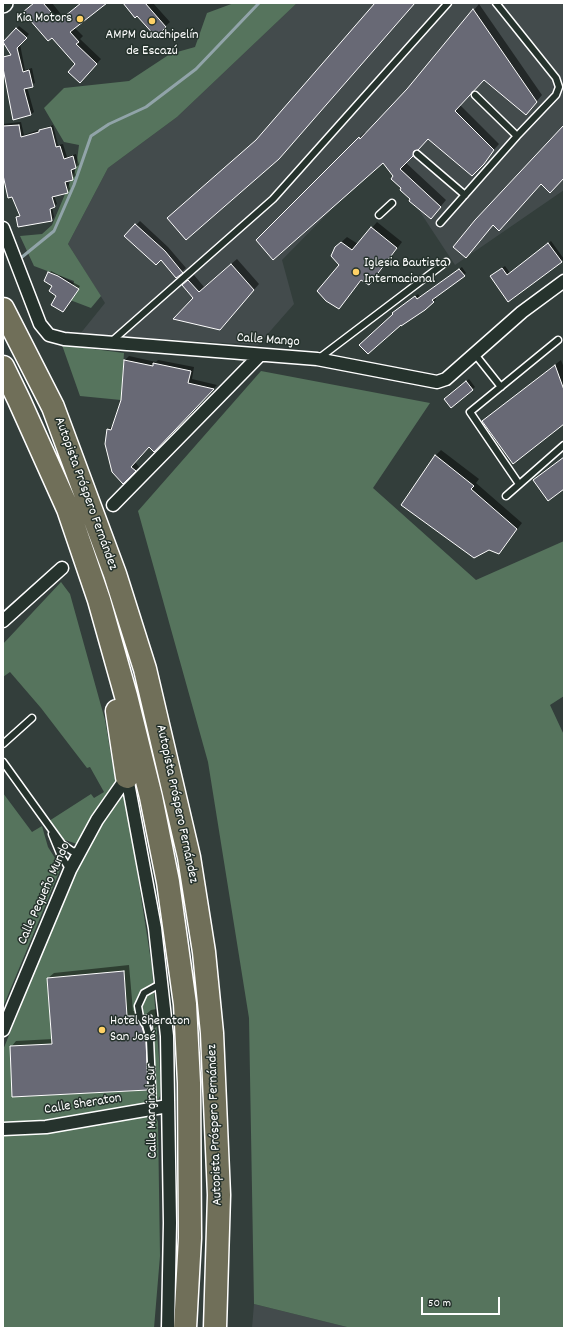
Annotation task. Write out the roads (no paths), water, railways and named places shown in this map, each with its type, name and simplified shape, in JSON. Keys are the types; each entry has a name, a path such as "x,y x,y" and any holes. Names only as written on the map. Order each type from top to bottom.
{"highway":[{"name":"Autopista Próspero Fernández","path":"3,303 8,317 53,407 115,574 145,669 189,857 204,952 214,1071 220,1196 215,1328"},
{"name":"Autopista Próspero Fernández","path":"3,368 68,509 99,600 126,696 151,797 168,882 185,1004 189,1083 190,1224 185,1328"},
{"path":"99,600 127,777"}],"street":[{"name":"Calle Mango","path":"3,228 40,324 49,335 64,339 317,359 437,382 446,379 522,312 564,281"},
{"path":"113,505 260,355"},
{"path":"3,621 62,568"},
{"name":"Calle Pequeño Mundo","path":"3,1030 70,870 97,820 127,777"},
{"name":"Calle Marginal Sur","path":"127,777 155,928 167,1036 170,1223 168,1328"},
{"name":"Calle Sheraton","path":"3,1129 40,1128 168,1106"}],"lane":[{"path":"110,343 273,199 448,3"},
{"path":"440,223 517,136 556,95 559,83 496,3"},
{"path":"475,95 517,136"},
{"path":"417,154 465,195"},
{"path":"379,215 392,203"},
{"path":"317,359 446,262"},
{"path":"519,484 470,412 558,340"},
{"path":"474,353 501,387"},
{"path":"506,496 564,445"},
{"path":"3,744 32,718"},
{"path":"3,762 47,821 62,844 72,852 79,852"},
{"path":"47,821 61,856 70,870"},
{"path":"153,1109 150,1039 146,1025 140,1017 138,1006 144,992 162,983"}],"waterway":[{"path":"22,257 54,231 74,185 91,136 109,124 146,107 196,69 259,3"}],"place":[{"name":"Kia Motors","path":"80,19"},
{"name":"AMPM Guachipelín de Escazú","path":"152,21"},
{"name":"Iglesia Bautista Internacional","path":"356,272"},
{"name":"Hotel Sheraton San José","path":"102,1030"}]}
